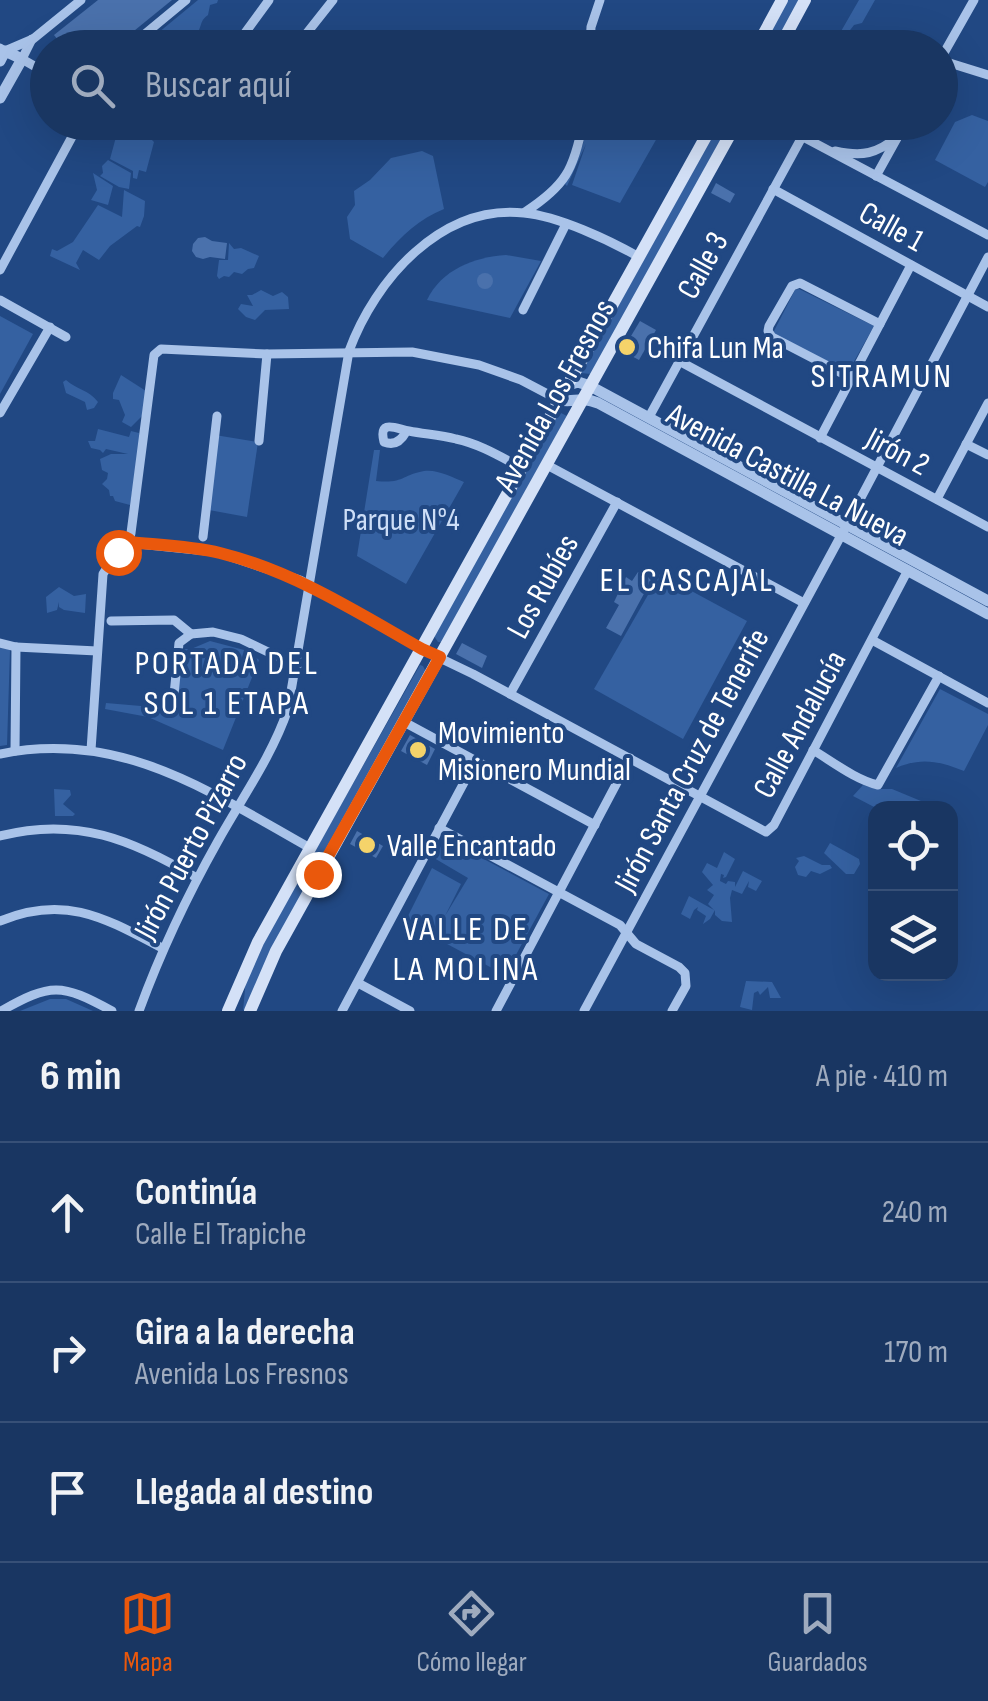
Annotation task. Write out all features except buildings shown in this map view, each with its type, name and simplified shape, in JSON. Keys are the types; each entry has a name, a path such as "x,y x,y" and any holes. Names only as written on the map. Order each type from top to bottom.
{"main road":[{"path":"766,30 782,0"},
{"path":"789,30 805,0"},
{"name":"Avenida Los Fresnos","path":"228,1011 258,942 704,140"},
{"name":"Avenida Los Fresnos","path":"250,1011 276,951 727,140"}],"street":[{"path":"43,30 81,0"},
{"path":"150,30 186,0"},
{"path":"247,30 269,0"},
{"path":"309,30 333,0"},
{"path":"591,30 600,0"},
{"path":"957,30 974,0"},
{"path":"2,53 30,40"},
{"path":"0,98 30,43"},
{"path":"2,53 30,64"},
{"path":"958,66 988,75"},
{"path":"0,270 70,140"},
{"path":"524,212 551,195 568,174 578,140"},
{"name":"Calle 3","path":"648,418 800,140"},
{"path":"807,140 988,235"},
{"path":"822,148 865,154 876,152 893,140"},
{"path":"876,176 897,140"},
{"name":"Calle 1","path":"772,189 988,307"},
{"path":"524,212 599,236 639,257"},
{"name":"Jirón Puerto Pizarro","path":"140,1011 162,948 284,720 297,666 338,409 360,324 380,292 424,244 464,220 524,212"},
{"path":"523,310 566,224"},
{"name":"Jirón Santa Cruz de Tenerife","path":"584,1011 988,258"},
{"path":"820,438 911,265"},
{"path":"851,378 772,337 769,326 792,286 800,283 880,324"},
{"path":"0,300 66,337"},
{"path":"0,414 50,328"},
{"path":"91,750 103,574 129,542 154,355 161,349 267,354 412,352 479,364 567,402 587,392"},
{"path":"259,440 267,354"},
{"name":"Jirón 2","path":"679,362 988,527"},
{"name":"Avenida Castilla La Nueva","path":"568,385 578,382 598,403 988,601"},
{"name":"Avenida Castilla La Nueva","path":"587,392 648,418 988,614"},
{"path":"936,499 988,404"},
{"path":"204,537 217,416"},
{"path":"406,432 459,439 522,468"},
{"path":"966,444 988,455"},
{"path":"547,465 804,603"},
{"name":"Los Rubíes","path":"510,694 616,502"},
{"path":"129,542 216,552 300,580 699,796"},
{"name":"Calle Andalucía","path":"699,796 766,832 774,826 908,570"},
{"path":"112,620 174,620 191,634"},
{"path":"174,695 179,642 191,634 213,632 241,639 297,666"},
{"path":"872,640 988,703"},
{"path":"0,643 97,651"},
{"path":"15,751 16,647"},
{"path":"813,750 878,785 939,676"},
{"path":"404,722 595,825"},
{"path":"0,754 64,748 130,758 187,779 310,848"},
{"path":"496,1011 630,758"},
{"path":"342,1011 476,762"},
{"path":"439,828 620,925 636,944 680,967 687,979 686,986 672,1011"},
{"path":"0,836 40,829 90,831 141,847 198,878"},
{"path":"0,922 33,911 72,909 111,921 162,948"},
{"path":"358,983 410,1011"},
{"path":"1,1011 34,993 58,988 81,994 112,1011"}],"green space":[{"path":"198,0 218,0 210,5 199,30 162,30"},
{"path":"787,0 800,0 783,30 771,30"},
{"path":"859,0 875,0 862,23 842,30"},
{"path":"972,115 988,121 985,187 935,160 946,140 958,140 958,121"},
{"path":"115,140 154,142 146,172 139,170 137,179 133,178 133,171 110,159"},
{"path":"584,140 656,140 620,203 572,185 586,144 565,184"},
{"path":"711,140 722,140 591,374 581,373"},
{"path":"422,151 433,156 444,209 411,229 383,258 350,239 347,217 355,205 354,191 391,158"},
{"path":"108,160 131,173 129,189 100,176"},
{"path":"93,173 113,186 108,205 91,200 97,190"},
{"path":"124,190 145,201 140,227 110,246 99,260 83,250 76,263 80,270 50,256 52,249 57,251 73,242 98,205 122,217"},
{"path":"229,243 234,249 259,256 254,268 219,279 219,260 228,260"},
{"path":"506,255 541,261 510,318 427,300 441,281 460,267"},
{"path":"261,290 273,296 282,292 288,297 289,309 265,310 255,320 246,317 238,309 241,304 253,306 247,295"},
{"path":"795,290 874,326 848,372 775,335"},
{"path":"0,316 33,334 0,394"},
{"path":"121,375 146,391 143,415 131,427 122,422 125,415 119,400 113,399"},
{"path":"66,380 98,402 94,408 87,410 85,402 66,393"},
{"path":"561,413 567,416 442,642 438,642 434,636"},
{"path":"98,429 129,437 131,431 139,433 130,505 115,501 102,484 108,473 102,470 100,459 128,454 106,449 103,453 91,448 88,441 95,441"},
{"path":"215,435 258,442 247,517 209,510"},
{"name":"Parque N°4","path":"374,450 380,450 376,481 429,471 464,482 406,584 357,556"},
{"path":"660,574 747,621 683,739 594,689"},
{"path":"59,587 74,596 86,594 85,613 64,610 59,602 57,610 47,613 46,597"},
{"path":"210,641 248,651 259,660 223,750 148,717 105,709 106,703 176,709 183,649"},
{"path":"0,648 10,649 7,745 0,746"},
{"path":"420,665 426,672 243,1011 246,978 260,948"},
{"path":"940,689 988,714 988,725 964,771 930,762 896,768"},
{"path":"863,785 892,789 921,801 868,804 853,796"},
{"path":"54,789 70,790 71,795 63,804 73,816 55,816"},
{"path":"444,841 549,894 505,975 407,918 432,868 461,884 445,916 468,878 434,858"},
{"path":"830,843 859,859 854,874 846,874 824,853"},
{"path":"724,852 735,859 726,877 721,874 720,881 735,882 735,887 743,871 762,881 756,891 748,887 749,881 742,894 732,890 732,922 722,921 715,910 703,924 706,916 698,907 690,919 681,914 689,896 714,910 708,904 714,895 707,890 713,885 702,872 707,863 717,868"},
{"path":"804,856 832,868 820,874 811,871 806,877 798,875 796,858"},
{"path":"746,981 772,982 781,998 770,998 768,987 760,995 758,991 754,993 752,1010 740,1007"},
{"path":"50,999 66,999 93,1011 20,1011"}],"place":[{"name":"Chifa Lun Ma","path":"627,347"},
{"name":"Movimiento Misionero Mundial","path":"418,750"},
{"name":"Valle Encantado","path":"367,845"}],"district":[{"name":"SITRAMUN","path":"882,375"},
{"name":"EL CASCAJAL","path":"687,579"},
{"name":"PORTADA DEL SOL 1 ETAPA","path":"227,682"},
{"name":"VALLE DE LA MOLINA","path":"466,948"}],"route":[{"path":"118,552 129,542 216,552 244,560 300,580 440,657 318,874"}]}
